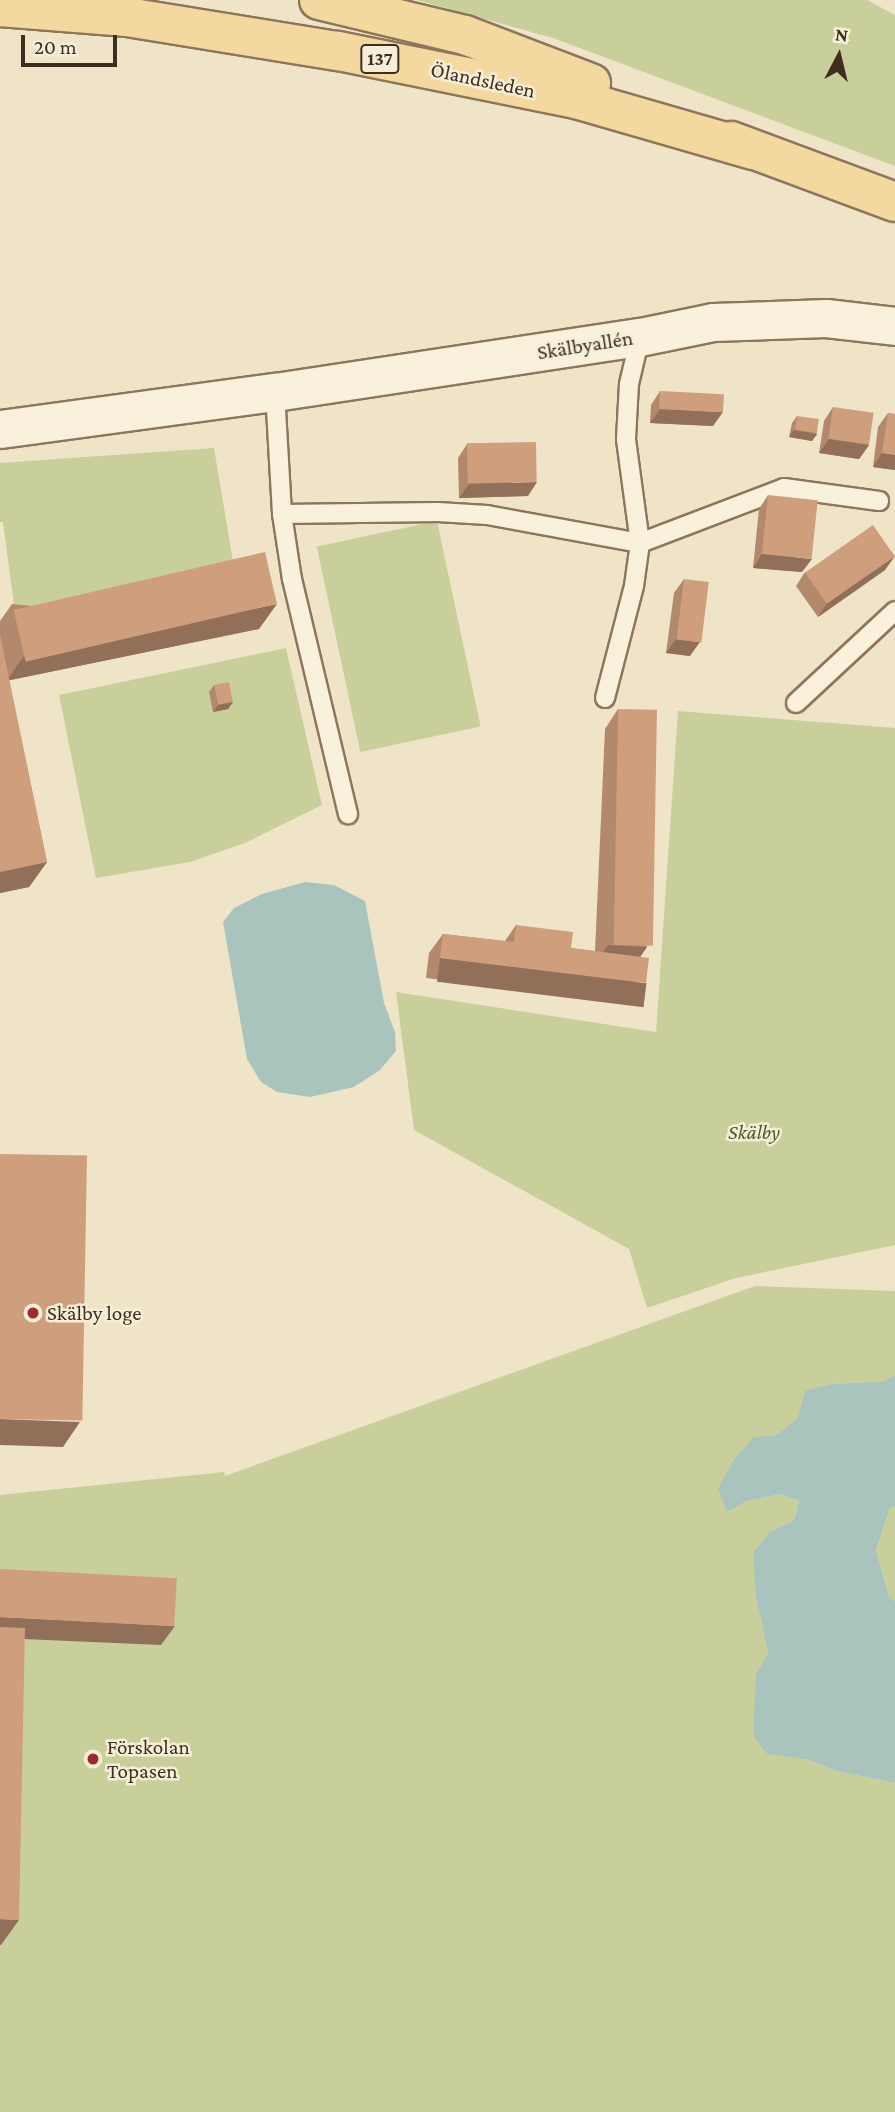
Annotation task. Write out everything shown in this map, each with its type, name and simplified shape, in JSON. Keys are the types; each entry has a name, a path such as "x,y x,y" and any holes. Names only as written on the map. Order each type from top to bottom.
{"main road":[{"name":"Ölandsleden","path":"319,0 464,35 753,150 895,202"},
{"name":"Ölandsleden","path":"0,7 127,16 236,32 365,56 576,99 753,150"}],"street":[{"name":"Skälbyallén","path":"0,429 275,392 640,337 713,322 826,318 895,326"}],"lane":[{"path":"605,698 634,586 640,543 626,439 629,384 640,337"},
{"path":"275,392 282,514 292,579 348,814"},
{"path":"282,514 438,512 487,515 640,543 784,488 879,501"},
{"path":"796,703 895,611"}],"green space":[{"path":"417,0 867,0 895,15 895,166 553,38"},
{"path":"214,448 236,579 16,620 3,522 0,522 0,463"},
{"path":"437,521 481,726 360,752 317,547"},
{"path":"286,648 322,805 245,843 190,862 96,878 59,695"},
{"name":"Skälby","path":"678,711 895,728 895,1245 736,1278 647,1308 629,1249 414,1130 396,992 656,1032"},
{"path":"755,1286 895,1291 895,1375 884,1381 832,1384 798,1418 775,1436 727,1512 747,1501 781,1494 799,1501 794,1520 771,1531 756,1597 768,1653 756,1674 767,1754 809,1760 836,1771 895,1783 895,2112 0,2112 0,1495 224,1472 225,1476"},
{"path":"895,1507 895,1601 889,1596 876,1550 890,1508"}],"water":[{"path":"305,882 334,885 365,901 384,1003 395,1032 396,1051 380,1070 354,1087 310,1097 277,1092 261,1082 247,1059 223,922 234,908 262,894"},
{"path":"895,1375 895,1507 890,1508 876,1550 889,1596 895,1601 895,1783 836,1771 809,1760 767,1754 753,1735 756,1674 768,1653 756,1597 753,1553 771,1531 794,1520 799,1501 781,1494 747,1501 727,1512 718,1489 733,1461 754,1437 775,1436 798,1418 805,1391 832,1384 884,1381"}],"building":[{"path":"660,391 724,394 723,412 659,409"},
{"path":"833,407 874,413 869,444 829,439"},
{"path":"888,413 895,414 895,455 882,453"},
{"path":"797,416 819,419 817,433 795,430"},
{"path":"536,442 537,482 468,483 467,443"},
{"path":"768,495 818,500 812,559 762,554"},
{"path":"873,525 895,556 827,604 805,573"},
{"path":"265,552 277,604 26,662 14,610"},
{"path":"684,579 709,582 701,643 677,640"},
{"path":"0,635 47,862 0,872"},
{"path":"229,682 233,702 218,704 214,685"},
{"path":"618,709 657,710 653,946 614,945"},
{"path":"516,925 573,932 571,948 649,958 646,983 440,958 443,934 514,942"},
{"name":"Skälby loge","path":"0,1154 87,1156 82,1420 0,1419"},
{"path":"0,1569 177,1578 174,1626 0,1617"},
{"path":"0,1627 25,1628 19,1920 0,1919"}],"place":[{"name":"Skälby loge","path":"33,1313"},
{"name":"Förskolan Topasen","path":"93,1759"}]}
